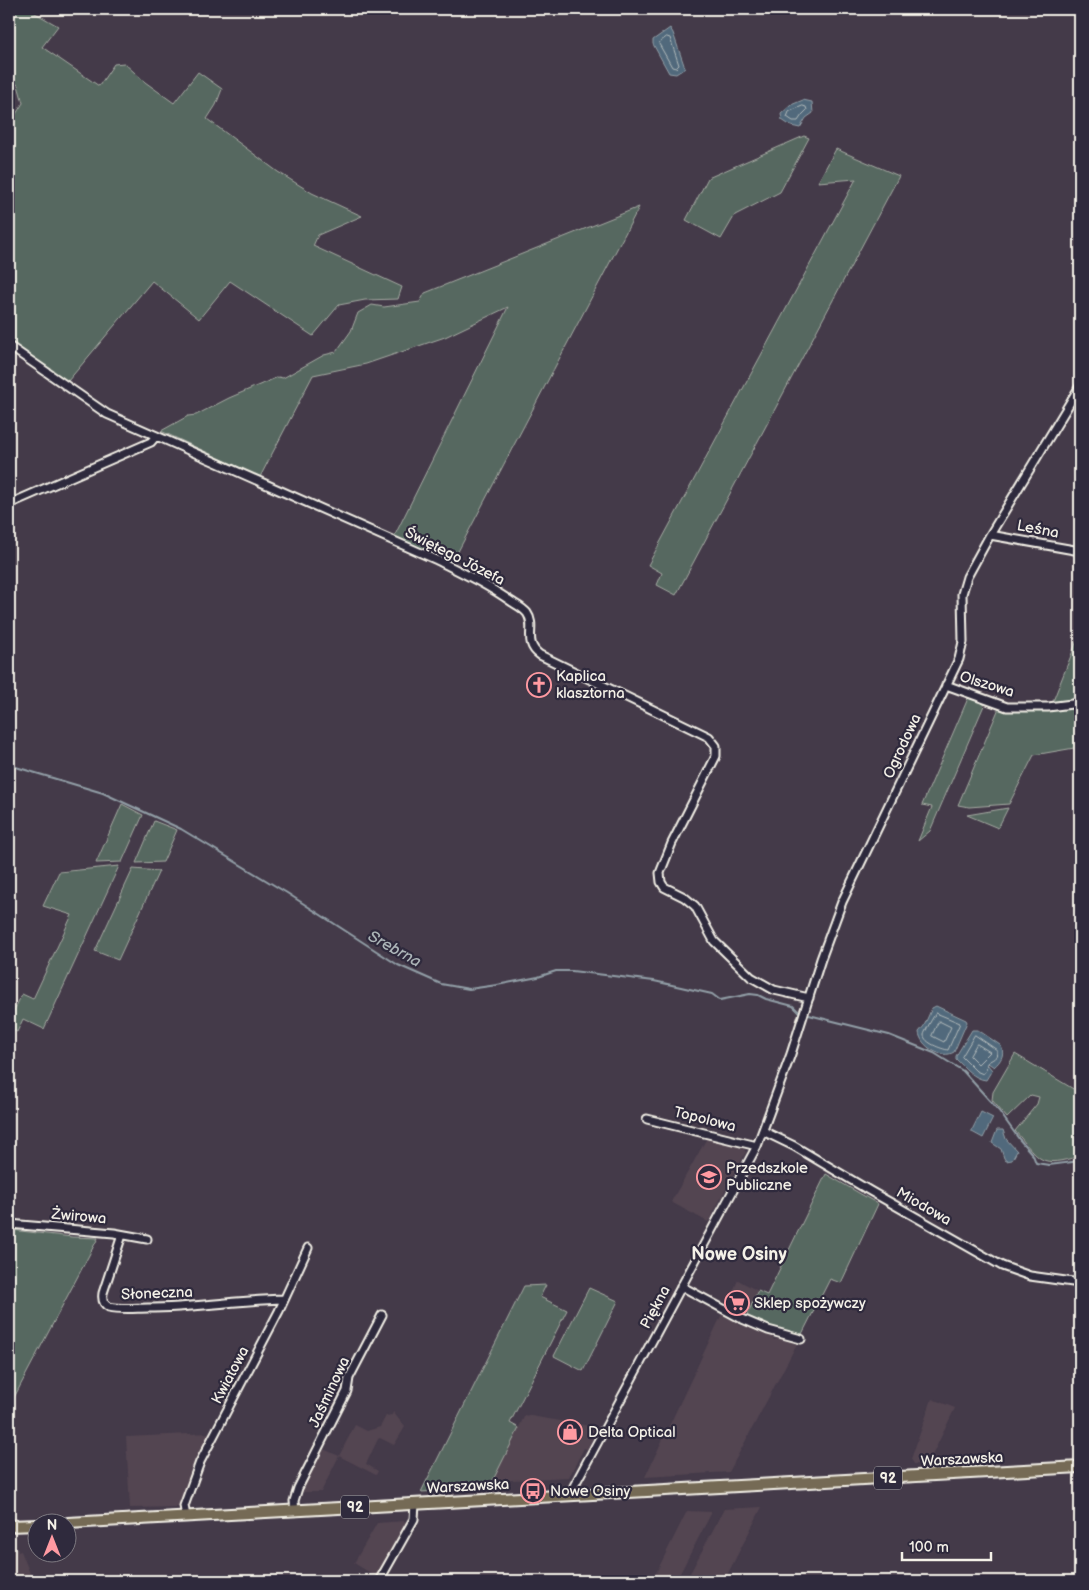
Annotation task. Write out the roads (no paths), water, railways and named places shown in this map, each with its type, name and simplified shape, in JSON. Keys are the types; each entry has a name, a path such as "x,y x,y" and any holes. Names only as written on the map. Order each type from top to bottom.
{"main road":[{"name":"Warszawska","path":"78,1522 1080,1467"},
{"path":"9,1526 28,1525"}],"street":[{"name":"Świętego Józefa","path":"9,346 107,414 437,560 481,582 526,612 530,621 530,643 534,651 709,737 716,746 716,756 672,843 660,873 661,882 664,887 684,897 695,906 714,941 748,975 770,988 809,998"},
{"name":"Ogrodowa","path":"763,1132 842,902 959,658 962,647 962,600 964,585 990,535 1080,386"},
{"path":"9,504 151,442 156,436"},
{"name":"Leśna","path":"990,535 1080,551"},
{"name":"Olszowa","path":"946,685 1008,707 1048,707 1080,703"},
{"name":"Topolowa","path":"647,1119 757,1146"},
{"name":"Piękna","path":"572,1496 574,1486 763,1132"},
{"name":"Miodowa","path":"763,1132 794,1146 1002,1266 1030,1276 1080,1283"},
{"name":"Żwirowa","path":"9,1224 114,1233 147,1239"},
{"name":"Słoneczna","path":"122,1235 103,1293 103,1300 109,1307 170,1308 250,1300 284,1299"},
{"name":"Kwiatowa","path":"186,1516 184,1506 200,1462 284,1299 308,1248"},
{"path":"681,1286 740,1318 768,1330 801,1340"},
{"name":"Jaśminowa","path":"294,1511 294,1501 298,1488 347,1391 349,1378 382,1315"},
{"path":"379,1581 414,1519 415,1504"}],"water":[{"path":"670,28 685,68 676,74 669,73 653,44 653,40"},
{"path":"803,100 812,102 813,113 806,118 800,128 791,126 782,120 781,114 791,105"},
{"path":"936,1006 967,1022 954,1052 949,1054 938,1053 932,1050 927,1047 920,1037 919,1032 924,1026 932,1008"},
{"path":"972,1030 978,1030 1000,1045 1003,1051 1001,1060 997,1065 994,1067 987,1064 992,1070 986,1080 973,1075 956,1059"},
{"path":"981,1112 993,1118 983,1138 972,1132"},
{"path":"997,1130 1003,1130 1006,1139 1017,1151 1012,1160 1006,1161 1001,1149 992,1143"}],"waterway":[{"name":"Srebrna","path":"9,765 103,793 181,829 287,893 398,965 441,984 469,989 538,977 556,971 572,971 654,981 712,994 720,1000 750,994 758,995 793,1006 800,1013"},
{"path":"809,1015 889,1035 934,1053 963,1071 999,1111 1033,1155 1036,1163 1049,1165 1080,1161"}],"place":[{"name":"Kaplica klasztorna","path":"539,685"},
{"name":"Przedszkole Publiczne","path":"709,1177"},
{"name":"Sklep spożywczy","path":"737,1303"},
{"name":"Delta Optical","path":"570,1432"},
{"name":"Nowe Osiny","path":"533,1491"}],"district":[{"name":"Nowe Osiny","path":"739,1254"}]}
